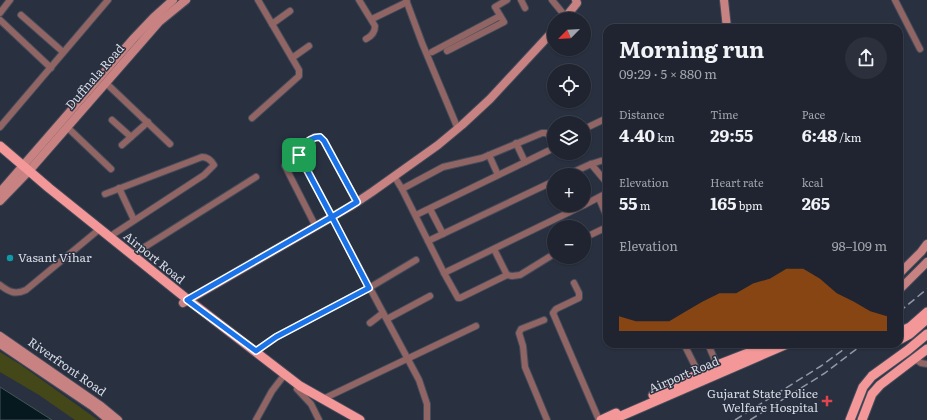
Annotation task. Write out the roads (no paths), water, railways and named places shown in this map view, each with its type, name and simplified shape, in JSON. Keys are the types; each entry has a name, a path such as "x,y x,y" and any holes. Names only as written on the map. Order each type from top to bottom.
{"main road":[{"path":"0,201 134,38 154,16 173,0"},
{"name":"Duffnala Road","path":"24,170 67,127 159,22 186,0"},
{"path":"724,0 727,24"},
{"path":"570,12 579,1"},
{"path":"185,301 357,202 438,145 458,129 490,99 547,38"},
{"name":"Airport Road","path":"0,146 24,170 96,232 282,378 297,389 350,420"},
{"name":"Airport Road","path":"0,152 132,255 185,301 256,351 300,386 360,420"},
{"path":"0,192 24,170"},
{"path":"903,270 927,244"},
{"path":"903,286 927,262"},
{"path":"903,330 910,327 927,312"},
{"path":"903,338 910,334 927,319"},
{"path":"850,420 863,387 872,376 927,334"},
{"name":"Riverfront Road","path":"0,336 101,406 118,420"},
{"name":"Riverfront Road","path":"0,344 92,406 109,420"},
{"name":"Airport Road","path":"600,420 755,348"},
{"name":"Airport Road","path":"612,420 776,348"},
{"path":"862,420 872,394 880,385 927,349"}],"street":[{"path":"0,13 10,0"},
{"path":"0,127 108,0"},
{"path":"252,118 299,76 299,70 258,0"},
{"path":"359,0 372,18 375,26 375,30 371,37 366,39"},
{"path":"447,51 504,22 495,7 507,0"},
{"path":"521,0 525,8"},
{"path":"552,0 561,12"},
{"path":"895,0 920,48"},
{"path":"372,18 407,1 422,43 458,129"},
{"path":"272,24 290,11"},
{"path":"22,15 63,52"},
{"path":"432,52 500,16"},
{"path":"0,20 51,68"},
{"path":"292,58 309,46"},
{"path":"106,83 170,144"},
{"path":"112,120 131,137"},
{"path":"591,125 603,120"},
{"path":"122,146 148,122"},
{"path":"67,127 111,170"},
{"path":"402,189 443,167 489,155 544,133 547,135"},
{"path":"357,202 324,141 320,137 314,137 299,149 299,155 419,380 427,404 427,420"},
{"path":"516,143 526,162"},
{"path":"416,215 547,152"},
{"path":"489,155 498,175"},
{"path":"105,194 202,156 207,157 214,165 204,175 109,237"},
{"path":"582,168 603,160"},
{"path":"591,164 603,178"},
{"path":"285,166 316,226"},
{"path":"394,176 416,215 457,297 460,298 507,275 512,276 520,274 547,258"},
{"path":"132,255 256,178"},
{"path":"428,241 547,184"},
{"path":"119,188 134,220"},
{"path":"591,202 603,196"},
{"path":"599,198 603,208"},
{"path":"430,209 443,234"},
{"path":"444,273 570,212"},
{"path":"591,235 603,229"},
{"path":"0,285 8,291 16,293 26,290 96,232"},
{"path":"494,249 507,275"},
{"path":"256,351 276,337 369,288 416,260"},
{"path":"574,283 579,293 579,298 556,309 553,313 600,420"},
{"path":"370,323 430,296"},
{"path":"544,320 521,329 519,333 523,346 525,367 547,420"},
{"path":"323,399 476,326"},
{"path":"686,348 699,374"},
{"path":"710,348 719,364"},
{"path":"713,348 719,364"},
{"path":"915,359 921,363 927,364"},
{"path":"256,420 272,391 282,378"},
{"path":"297,389 311,404 319,420"}],"water":[{"path":"0,387 52,420 0,420"}],"railway":[{"path":"903,309 927,289"},
{"path":"735,420 821,366 846,348"},
{"path":"750,420 825,373 858,348"}],"place":[{"name":"Vasant Vihar","path":"10,258"},
{"name":"Gujarat State Police Welfare Hospital","path":"827,401"}]}
